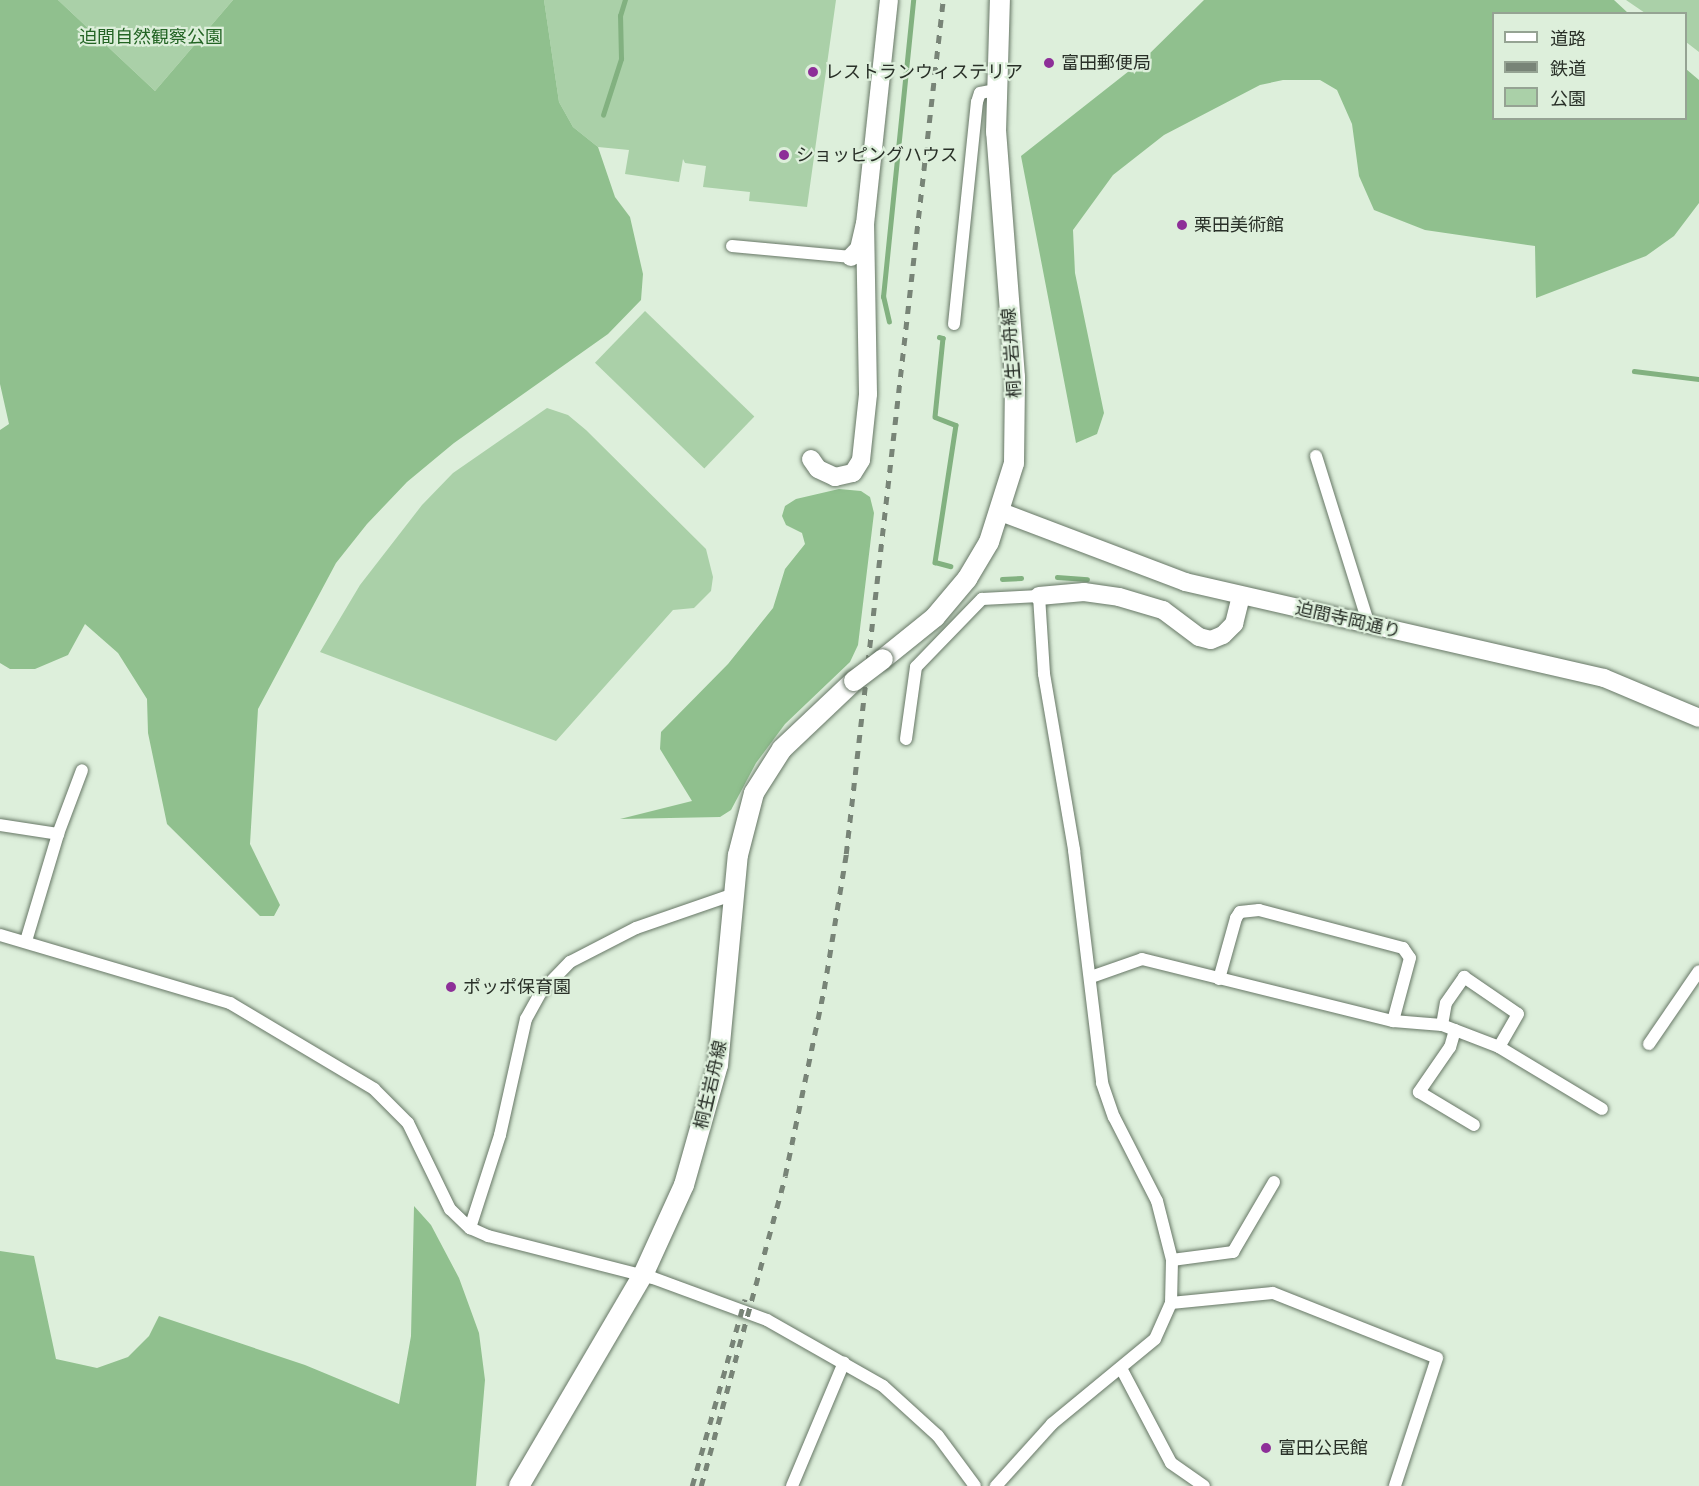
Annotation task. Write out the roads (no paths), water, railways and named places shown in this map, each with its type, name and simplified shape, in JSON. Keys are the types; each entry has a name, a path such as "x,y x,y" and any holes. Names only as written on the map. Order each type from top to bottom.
{"main road":[{"name":"桐生岩舟線","path":"519,1486 643,1275 681,1194 711,1097 723,1034 734,894 742,832 761,780 793,737 854,681 935,616 967,579 1000,512 1014,463 1017,434 995,90 1000,0"}],"street":[{"path":"811,459 818,469 835,477 853,473 861,460 868,394 865,224 889,0"},
{"path":"954,324 977,102 980,93 995,90"},
{"path":"732,246 851,257 859,249 865,224"},
{"path":"1316,456 1369,625"},
{"name":"迫間寺岡通り","path":"1000,512 1122,560 1241,596 1604,678 1699,718"},
{"path":"906,739 916,667 982,599 1084,592 1119,597 1162,610 1199,637 1211,640 1223,635 1234,624 1241,596"},
{"path":"996,1486 1052,1424 1122,1370 1155,1339 1171,1303 1172,1260 1157,1201 1105,1091 1091,977 1044,674 1039,596"},
{"path":"26,941 57,834 82,770"},
{"path":"0,825 57,834"},
{"path":"470,1228 500,1135 526,1019 541,992 570,962 636,928 734,894"},
{"path":"1219,979 1236,918 1240,912 1259,910 1403,948 1410,958 1393,1021"},
{"path":"0,935 230,1003 374,1089 408,1123 450,1209 470,1228 488,1236 643,1275 751,1312 884,1386 938,1436 975,1486"},
{"path":"1091,977 1142,959 1393,1021 1442,1025 1499,1047 1602,1110"},
{"path":"1649,1044 1699,971"},
{"path":"1442,1025 1446,1003 1464,977 1518,1014 1499,1047"},
{"path":"1455,1030 1450,1047 1419,1092 1474,1125"},
{"path":"1172,1260 1233,1252 1274,1182"},
{"path":"1171,1303 1273,1293 1437,1358 1395,1486"},
{"path":"792,1486 844,1362"},
{"path":"1122,1370 1171,1463 1204,1486"}],"waterway":[{"path":"603,115 621,59 620,16 625,0"},
{"path":"889,322 883,297 913,0"},
{"path":"939,337 943,338 935,417 956,425 935,562 950,566"},
{"path":"1634,371 1699,379"},
{"path":"1057,577 1087,579"},
{"path":"1002,579 1021,578"}],"railway":[{"path":"701,1486 785,1176 824,989 846,854 943,0"},
{"path":"692,1486 745,1299"}],"place":[{"name":"富田郵便局","path":"1049,63"},
{"name":"レストランウィステリア","path":"813,72"},
{"name":"ショッピングハウス","path":"784,155"},
{"name":"栗田美術館","path":"1182,225"},
{"name":"ポッポ保育園","path":"451,987"},
{"name":"富田公民館","path":"1266,1448"}],"park label":[{"name":"迫間自然観察公園","path":"151,37"}]}
